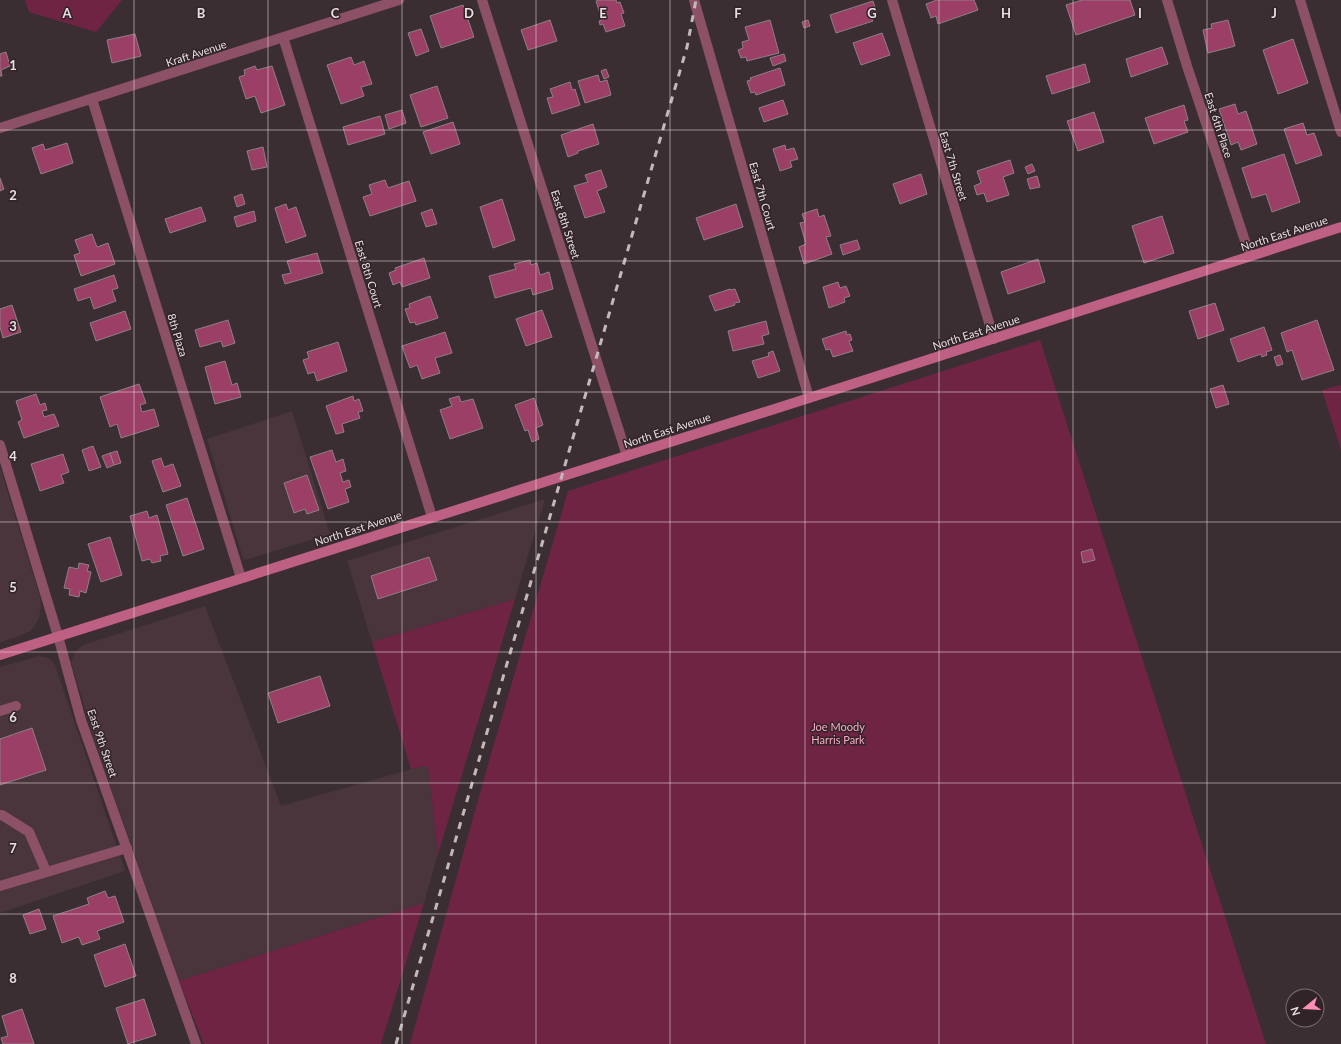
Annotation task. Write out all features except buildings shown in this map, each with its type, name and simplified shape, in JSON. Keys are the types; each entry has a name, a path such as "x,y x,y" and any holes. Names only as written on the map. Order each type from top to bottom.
{"main road":[{"name":"North East Avenue","path":"0,655 1341,227"}],"street":[{"name":"Kraft Avenue","path":"0,128 283,37 379,3 399,0"},
{"name":"East 8th Street","path":"482,0 627,456"},
{"name":"East 7th Court","path":"694,0 809,398"},
{"name":"East 7th Street","path":"892,0 994,339"},
{"name":"East 6th Place","path":"1167,0 1250,256"},
{"path":"1300,0 1341,132"},
{"name":"East 8th Court","path":"283,37 432,518"},
{"name":"8th Plaza","path":"92,99 241,578"},
{"name":"East 9th Street","path":"0,445 58,636 81,720 196,1044"},
{"path":"0,711 16,706"},
{"path":"0,815 29,832 46,871"},
{"path":"0,886 127,848"}],"shaded area":[{"path":"292,411 330,534 245,560 241,552 207,439"},
{"path":"0,467 40,597 41,606 39,618 30,631 0,642"},
{"path":"545,499 515,599 372,642 347,561"},
{"path":"205,606 281,806 426,765 428,767 438,854 424,903 179,981 96,745 71,662 75,652 83,645"},
{"path":"39,656 48,658 53,662 56,668 125,871 0,913 0,667"}],"green space":[{"path":"25,0 122,0 96,32 29,12"},
{"name":"Joe Moody Harris Park","path":"1040,340 1266,1044 410,1044 489,761 568,491"},
{"path":"1341,385 1341,450 1322,390"},
{"path":"515,599 438,854 428,767 426,766 411,769 372,642"},
{"path":"424,903 381,1044 204,1044 179,981"}],"railway":[{"path":"396,1044 687,47 696,0"}]}
